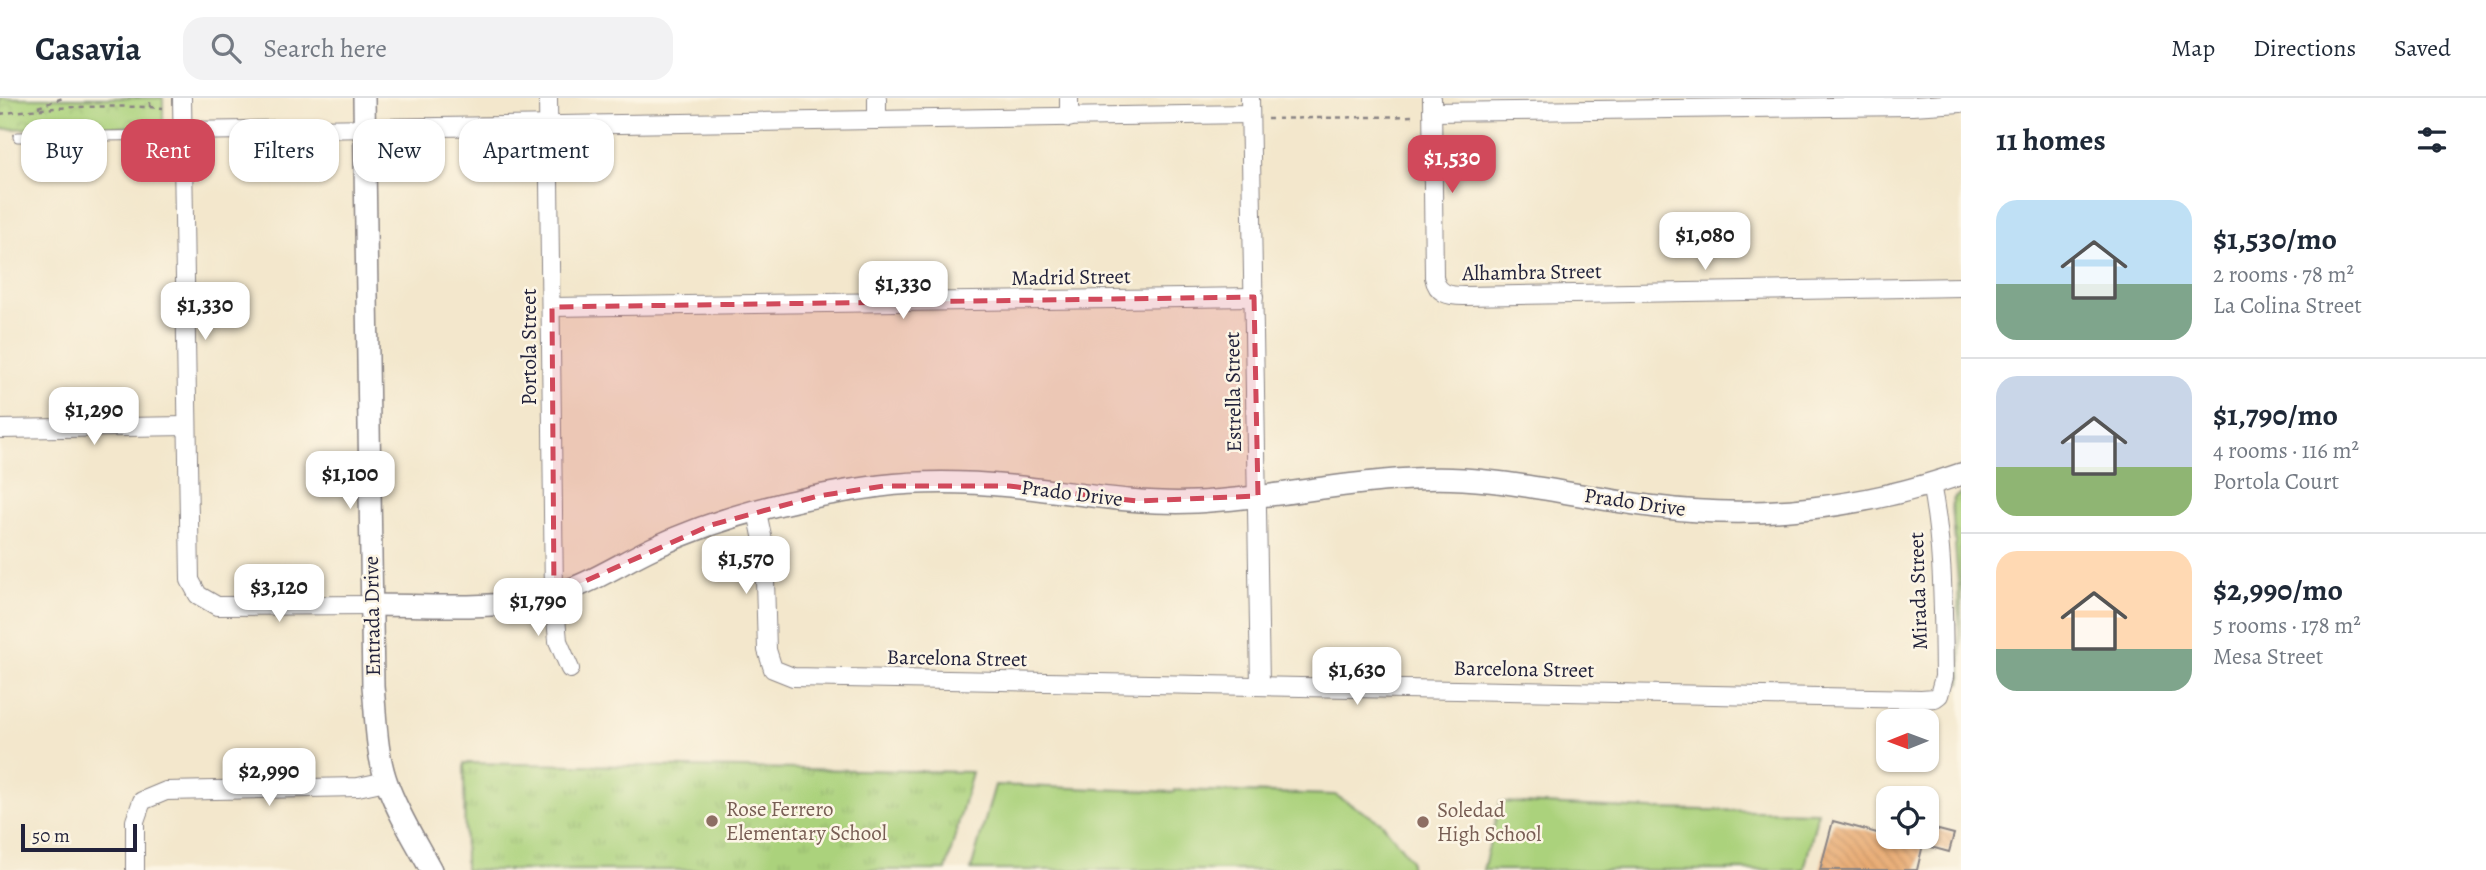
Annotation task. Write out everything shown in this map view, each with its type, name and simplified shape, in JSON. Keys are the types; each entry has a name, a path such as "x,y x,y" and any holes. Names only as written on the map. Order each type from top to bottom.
{"street":[{"path":"182,98 183,119"},
{"name":"Entrada Drive","path":"363,98 364,119"},
{"name":"Portola Street","path":"548,98 549,119"},
{"path":"877,98 877,120"},
{"path":"1069,98 1069,118"},
{"path":"1427,109 1642,104 1961,103"},
{"name":"Alhambra Street","path":"1427,109 1434,277 1436,287 1449,295 1961,287"},
{"path":"614,123 1069,118 1256,110"},
{"name":"Estrella Street","path":"1256,110 1254,296 1260,686"},
{"path":"215,132 353,128"},
{"path":"0,429 187,426 184,182"},
{"name":"Entrada Drive","path":"365,182 373,687 378,741 386,781 401,816 431,870"},
{"name":"Portola Street","path":"550,182 554,595 558,641 569,669"},
{"name":"Madrid Street","path":"552,307 1254,296"},
{"name":"Prado Drive","path":"187,426 190,580 198,594 217,606 509,605 554,595 710,525 818,496 884,486 943,483 1009,486 1137,501 1195,502 1392,479 1462,479 1524,485 1658,508 1747,512 1830,506 1931,484 1961,474"},
{"name":"Mirada Street","path":"1931,484 1938,519 1942,564 1944,677 1939,695"},
{"name":"Barcelona Street","path":"757,512 764,545 767,650 773,669 793,677 1850,699 1921,699 1939,695"},
{"path":"135,870 135,821 142,801 166,791 358,787 386,781"}],"lane":[{"path":"18,137 121,135"}],"path":[{"path":"35,108 63,98"},
{"path":"150,98 150,107"},
{"path":"0,114 35,108 83,106 163,108"},
{"path":"1256,110 1427,109"}],"highlighted area":[{"path":"1254,297 1258,496 1137,501 1009,486 884,486 818,496 711,525 554,595 552,307"}],"green space":[{"path":"0,98 163,98 163,119 121,119 121,127 107,127 107,119 21,119 21,129 0,129"},
{"path":"1961,493 1961,684 1958,582 1952,505 1954,498"},
{"name":"Rose Ferrero Elementary School","path":"464,763 972,772 946,870 465,870"},
{"path":"995,785 1335,795 1382,823 1411,860 1411,870 971,870"},
{"path":"1500,802 1651,809 1818,812 1804,870 1483,870"}],"building":[{"path":"1833,821 1876,833 1876,849 1922,849 1917,870 1820,870"},
{"path":"1939,830 1954,834 1949,852 1938,849"}],"place":[{"name":"Rose Ferrero Elementary School","path":"712,821"},
{"name":"Soledad High School","path":"1423,822"}]}
